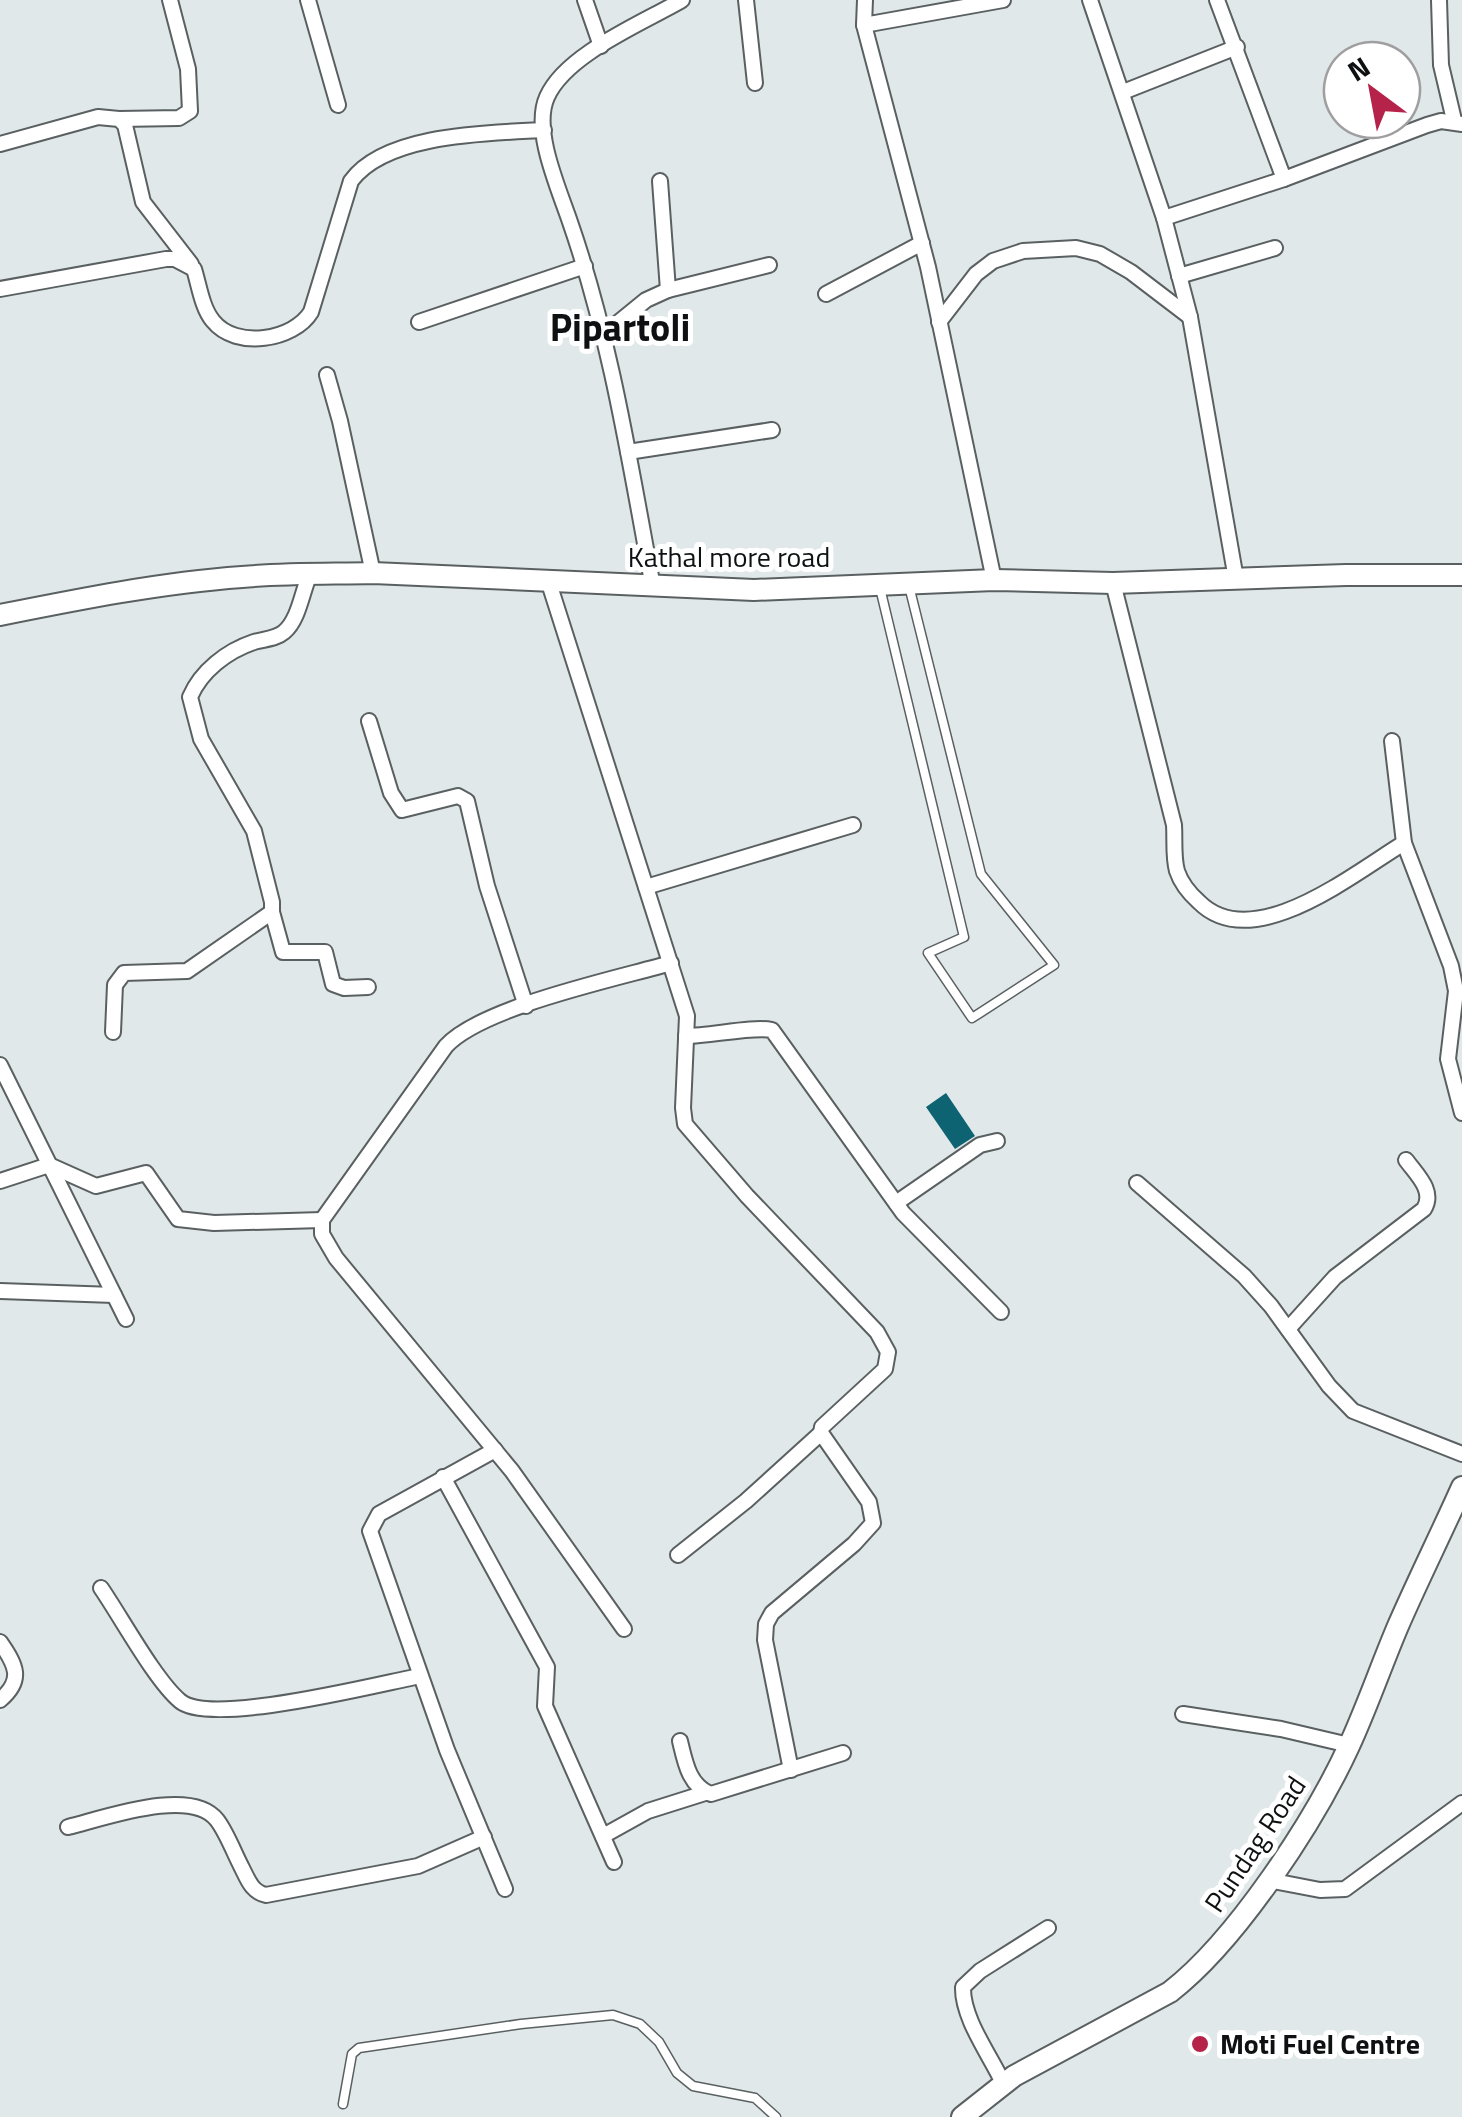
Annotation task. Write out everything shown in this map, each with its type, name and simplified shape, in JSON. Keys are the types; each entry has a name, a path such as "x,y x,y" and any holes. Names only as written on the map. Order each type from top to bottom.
{"main road":[{"name":"Kathal more road","path":"0,615 106,594 243,576 310,574 372,573 754,590 994,580 1113,582 1462,575"},
{"name":"Pundag Road","path":"962,2117 1003,2083 1180,1985 1232,1929 1314,1811 1349,1745 1462,1487"}],"street":[{"path":"0,144 98,118 179,118 190,111 188,69 170,0"},
{"path":"308,0 338,104"},
{"path":"585,0 601,46"},
{"path":"652,587 603,335 585,266 549,161 544,130 546,99 558,78 601,46 682,0"},
{"path":"746,0 755,83"},
{"path":"865,0 864,25 922,243 994,580"},
{"path":"864,25 1004,0"},
{"path":"1090,0 1164,218 1190,317 1236,579"},
{"path":"1217,0 1284,179"},
{"path":"1164,218 1284,179 1428,124 1458,122 1441,66 1439,0"},
{"path":"1122,92 1237,46"},
{"path":"119,119 125,125 142,202 194,268 212,321 222,329 248,337 292,331 305,322 351,181 357,174 394,152 423,141 544,130"},
{"path":"660,181 668,290"},
{"path":"826,294 922,243"},
{"path":"940,322 976,274 993,261 1023,251 1076,248 1100,254 1131,272 1190,317"},
{"path":"1179,276 1276,248"},
{"path":"0,289 166,259 194,268"},
{"path":"603,335 646,300 668,290 769,265"},
{"path":"420,322 585,266"},
{"path":"327,375 372,573"},
{"path":"628,452 772,430"},
{"path":"310,574 288,628 281,635 252,643 219,661 203,675 190,698 201,739 254,830 284,952 321,950 328,956 334,984 344,988 368,987"},
{"path":"548,580 687,1016 685,1124 747,1196 877,1332 888,1352 885,1369 822,1426 821,1433 678,1555"},
{"path":"1113,582 1174,825 1176,866 1189,892 1207,910 1220,918 1237,920 1277,916 1297,908 1404,843"},
{"path":"369,722 391,793 402,810 458,796 467,801 487,886 526,1006"},
{"path":"1392,741 1404,843 1451,966 1456,1005 1448,1059 1462,1114"},
{"path":"646,886 854,826"},
{"path":"113,1032 115,986 124,973 187,970 272,912"},
{"path":"624,1629 495,1450 345,1270 322,1234 322,1220 446,1046 460,1032 526,1006 671,964"},
{"path":"686,1036 714,1036 756,1028 772,1030 896,1203 1001,1312"},
{"path":"0,1065 126,1319"},
{"path":"896,1203 980,1145 997,1140"},
{"path":"1288,1329 1335,1277 1430,1200 1406,1160"},
{"path":"0,1181 50,1166 96,1186 146,1173 178,1220 322,1220"},
{"path":"1137,1182 1244,1276 1353,1411 1462,1454"},
{"path":"0,1290 114,1294"},
{"path":"791,1770 766,1624 772,1613 854,1544 873,1523 869,1502 821,1433"},
{"path":"495,1450 380,1514 370,1530 420,1676 505,1889"},
{"path":"443,1478 548,1666 546,1706 614,1862"},
{"path":"101,1588 178,1700 193,1707 276,1706 420,1676"},
{"path":"0,1642 16,1665 18,1678 0,1700"},
{"path":"1183,1714 1282,1729 1349,1745"},
{"path":"680,1741 686,1768 705,1793"},
{"path":"603,1836 648,1811 705,1793 720,1793 843,1753"},
{"path":"1268,1880 1320,1890 1345,1889 1462,1803"},
{"path":"68,1827 150,1807 196,1807 216,1818 249,1882 257,1893 266,1895 418,1866 484,1837"},
{"path":"1003,2083 970,2017 963,1987 980,1971 1048,1928"}],"lane":[{"path":"879,584 964,937 928,953 972,1018 1054,966 981,874 908,583"},
{"path":"344,2104 352,2054 359,2048 600,2014 640,2024 693,2086 755,2098 776,2117"}],"building":[{"path":"946,1093 975,1136 955,1149 926,1107"}],"place":[{"name":"Moti Fuel Centre","path":"1200,2044"}],"district":[{"name":"Pipartoli","path":"620,328"}]}
